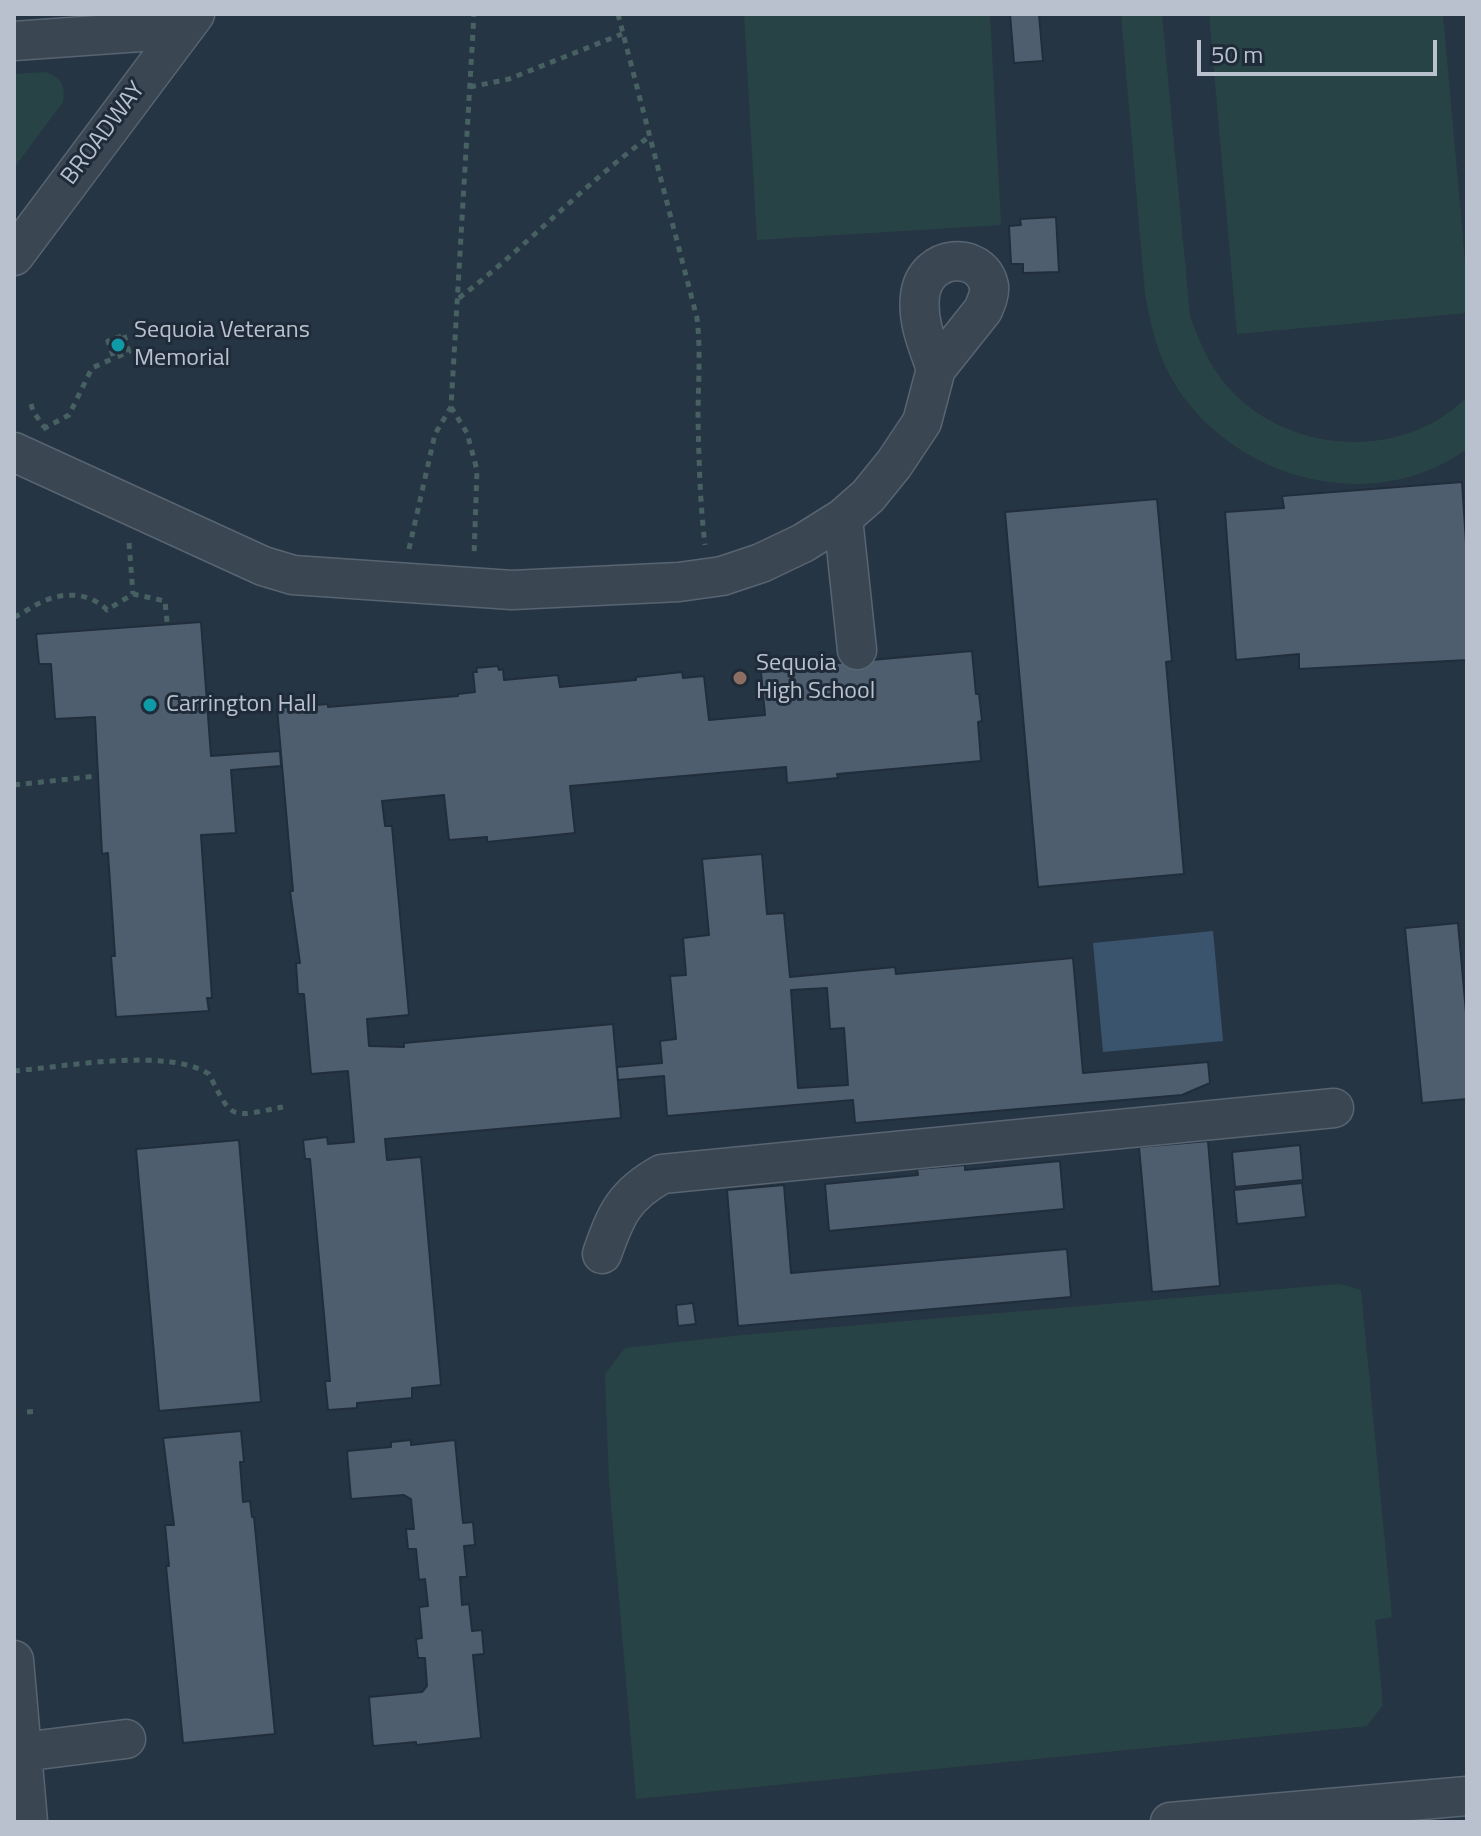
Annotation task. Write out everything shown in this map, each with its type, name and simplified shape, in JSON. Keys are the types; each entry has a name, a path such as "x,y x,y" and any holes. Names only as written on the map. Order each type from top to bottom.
{"street":[{"path":"14,41 189,22"},
{"name":"BROADWAY","path":"14,256 189,22"},
{"path":"28,445 263,566 293,575 512,590 679,582 708,578 761,563 803,543 843,518 868,496 922,422 936,369"},
{"path":"843,518 857,650"},
{"path":"602,1254 621,1206 640,1188 662,1174 1334,1108"},
{"path":"14,1660 28,1822"},
{"path":"22,1752 126,1739"},
{"path":"1194,1821 1467,1796"}],"path":[{"path":"401,582 435,434 451,407 474,14"},
{"path":"618,14 697,318 701,509 708,578"},
{"path":"470,87 509,79 622,34"},
{"path":"458,299 505,263 589,185 650,136"},
{"path":"28,445 69,415 84,378 92,368 129,352 124,335 108,341 114,358"},
{"path":"28,445 33,411 31,404"},
{"path":"451,407 467,433 477,470 476,539 469,587"},
{"path":"128,536 133,594"},
{"path":"14,617 56,597 86,595 98,600 107,610 133,594 165,601 167,622"},
{"path":"14,785 97,776"},
{"path":"14,1071 141,1060 186,1064 209,1074 229,1110 242,1114 283,1107"},
{"path":"27,1412 39,1411"}],"green space":[{"path":"744,14 990,14 1001,225 757,240"},
{"path":"1121,14 1162,14 1190,316 1205,352 1227,386 1252,409 1280,426 1311,437 1344,442 1378,440 1410,433 1440,418 1467,397 1467,449 1430,470 1390,481 1349,484 1309,478 1270,465 1234,445 1202,418 1176,386 1160,353 1145,294"},
{"path":"1209,14 1443,14 1467,313 1237,334"},
{"path":"45,72 61,82 63,102 14,168 14,74"},
{"path":"1340,1284 1361,1290 1392,1617 1375,1620 1383,1705 1367,1726 636,1799 609,1480 605,1374 625,1348 742,1335"}],"water":[{"path":"1213,931 1223,1041 1103,1052 1093,943"}],"building":[{"path":"1010,14 1039,14 1043,61 1014,63"},
{"path":"1056,217 1059,272 1023,273 1023,264 1011,264 1009,226 1021,225 1020,219"},
{"path":"1462,482 1467,558 1467,660 1299,669 1299,654 1236,660 1225,512 1284,508 1282,496"},
{"path":"1157,499 1172,661 1166,662 1184,874 1038,887 1005,512"},
{"path":"201,622 211,756 280,751 281,766 231,770 236,833 201,835 212,998 207,998 209,1011 116,1017 108,853 102,854 95,717 55,719 51,664 39,664 36,634"},
{"path":"972,651 982,721 978,722 981,761 837,774 838,778 787,783 786,767 570,786 575,833 487,842 487,837 449,840 444,795 382,801 385,826 392,826 409,1015 367,1019 369,1046 404,1047 404,1043 613,1024 621,1118 385,1139 387,1160 421,1157 441,1385 412,1388 412,1398 357,1403 357,1408 328,1410 325,1381 330,1381 310,1159 305,1159 303,1140 327,1137 328,1144 354,1142 348,1071 311,1074 304,994 298,994 296,963 300,963 290,891 293,891 277,708 458,696 475,692 473,672 477,672 476,668 498,666 499,670 503,669 504,680 558,675 560,687 682,672 683,678 704,676 709,720 765,715 761,672 779,671 778,663 827,659 827,664"},
{"path":"762,854 767,914 784,913 790,977 895,967 896,974 1073,958 1083,1073 1208,1062 1210,1083 1182,1095 855,1123 853,1100 667,1116 664,1076 618,1080 617,1067 662,1063 660,1041 676,1039 670,976 686,975 683,938 709,935 702,859","holes":["827,988 830,1029 844,1028 848,1085 798,1088 791,990"]},
{"path":"1458,923 1467,1024 1467,1099 1422,1103 1405,928"},
{"path":"239,1140 261,1402 159,1411 136,1149"},
{"path":"1208,1141 1220,1286 1152,1292 1139,1147"},
{"path":"1300,1145 1303,1180 1235,1187 1232,1152"},
{"path":"1060,1161 1064,1209 829,1231 825,1184 918,1175 917,1169 965,1165 965,1170"},
{"path":"1302,1183 1306,1217 1237,1224 1234,1190"},
{"path":"784,1185 791,1273 1067,1249 1071,1297 738,1326 727,1190"},
{"path":"693,1303 696,1324 678,1326 676,1305"},
{"path":"241,1431 243,1502 250,1501 254,1517 275,1734 183,1743 166,1566 169,1566 165,1525 174,1525 163,1438"},
{"path":"411,1440 411,1445 455,1440 463,1523 473,1522 475,1545 464,1546 467,1577 460,1577 462,1605 469,1604 472,1631 482,1630 484,1654 473,1655 481,1738 373,1746 369,1697 422,1692 427,1686 425,1658 418,1658 416,1639 422,1638 419,1607 428,1606 425,1579 419,1580 416,1549 408,1549 406,1529 414,1529 411,1499 404,1495 351,1499 347,1451 391,1447 391,1442"}],"place":[{"name":"Sequoia Veterans Memorial","path":"118,345"},
{"name":"Sequoia High School","path":"740,678"},
{"name":"Carrington Hall","path":"150,705"}]}
